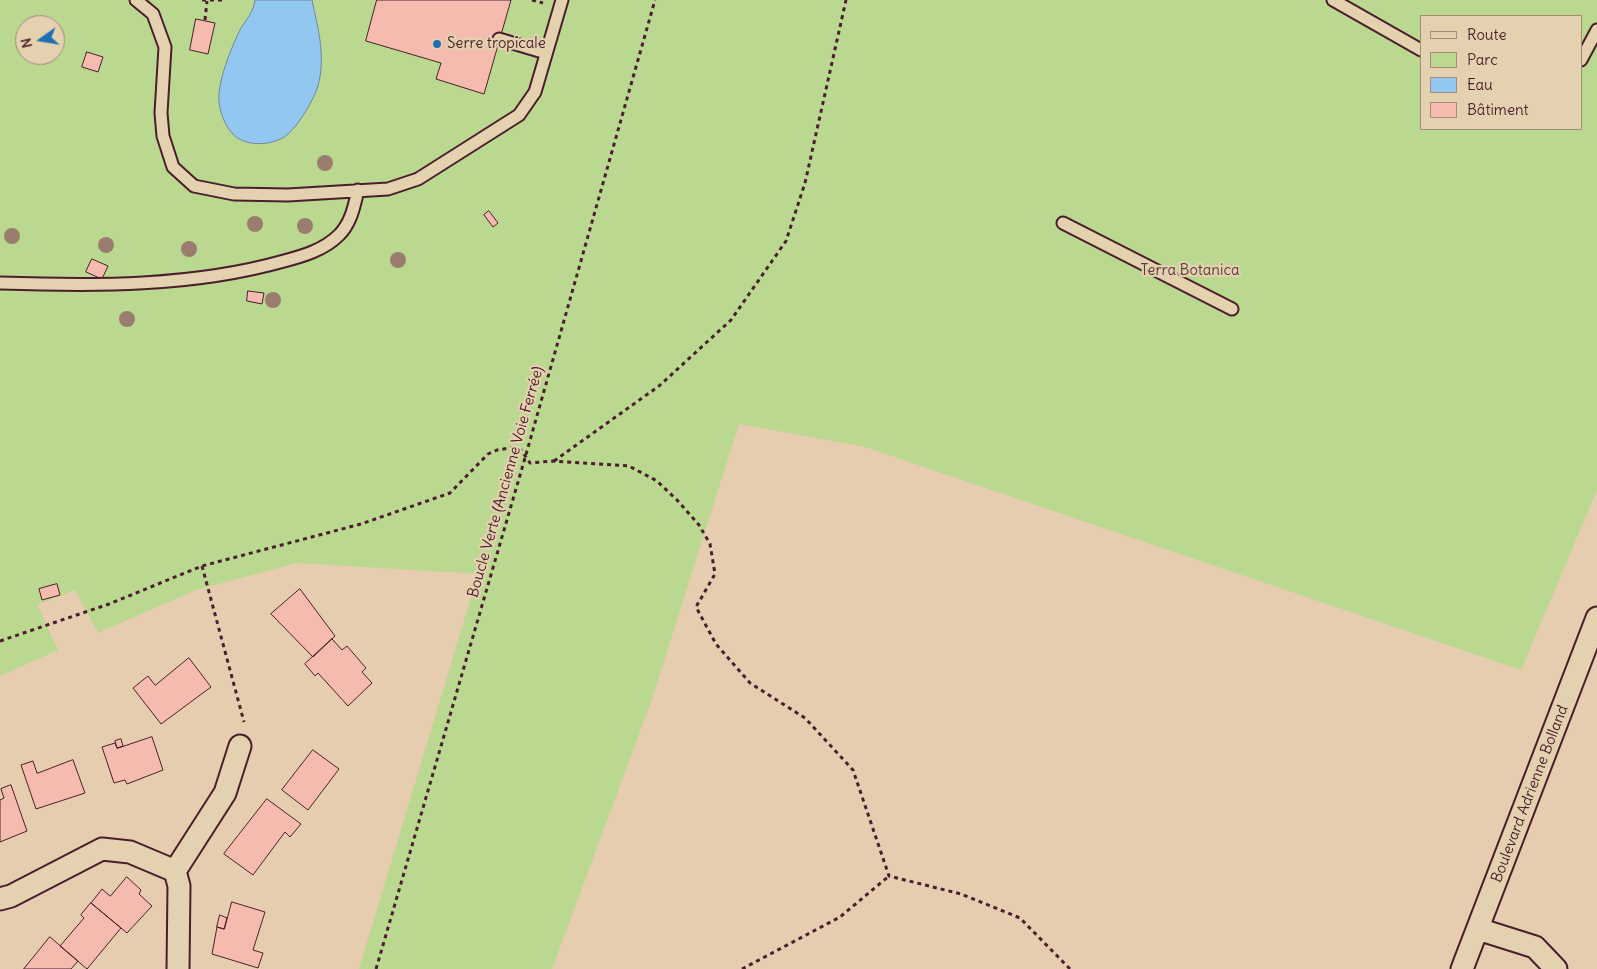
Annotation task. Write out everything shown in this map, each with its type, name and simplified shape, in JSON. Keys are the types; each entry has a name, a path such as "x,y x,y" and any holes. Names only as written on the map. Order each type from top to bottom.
{"street":[{"name":"Boulevard Adrienne Bolland","path":"1462,969 1597,618"},
{"path":"178,969 179,886 175,871 225,793 240,746"},
{"path":"0,899 11,896 102,849 130,852 175,871"},
{"path":"1478,929 1535,947 1556,969"}],"lane":[{"path":"136,0 153,14 164,47 161,113 163,136 173,167 194,186 243,194 288,195 388,189 418,179 519,115 535,92 562,0"},
{"path":"1333,0 1420,49"},
{"path":"1582,58 1597,30"},
{"path":"499,39 546,53"},
{"path":"0,283 100,285 172,282 221,276 263,267 316,251 328,244 346,226 352,215 358,190"},
{"path":"1063,223 1232,309"}],"path":[{"path":"202,0 222,1"},
{"name":"Boucle Verte (Ancienne Voie Ferrée)","path":"376,969 525,458 655,0"},
{"path":"553,461 659,386 731,320 786,240 804,183 846,0"},
{"path":"205,20 207,1"},
{"path":"0,641 109,604 202,566 362,524 450,493 488,454 497,450 510,448 521,450 530,463 553,461 628,466 657,481 699,525 710,544 715,574 696,607 704,622 716,644 750,684 805,718 853,770 889,876"},
{"path":"202,566 243,712 245,732 240,746"},
{"path":"742,969 840,917 889,876"},
{"path":"889,876 961,894 1020,918 1070,969"}],"green space":[{"name":"Terra Botanica","path":"0,0 1597,0 1597,490 1521,670 865,447 739,424 651,702 552,969 359,969 478,574 297,563 196,590 98,633 75,590 37,605 58,650 0,676"}],"water":[{"path":"255,0 312,0 319,32 321,53 318,86 301,118 293,129 282,138 260,144 244,141 232,133 223,119 219,102 220,85 229,56"}],"building":[{"name":"Serre tropicale","path":"377,0 511,0 484,94 436,79 441,63 366,41"},
{"path":"196,19 215,23 208,54 190,50"},
{"path":"87,52 103,57 98,72 82,67"},
{"path":"489,211 498,223 493,227 484,215"},
{"path":"92,259 108,266 102,279 86,272"},
{"path":"248,291 264,293 262,304 247,301"},
{"path":"57,584 60,595 42,600 39,589"},
{"path":"300,589 335,636 313,657 271,614"},
{"path":"332,639 342,650 347,646 366,668 362,672 372,683 348,706 318,673 315,676 305,664"},
{"path":"189,658 211,687 161,724 133,688 148,676 155,685"},
{"path":"152,737 163,770 127,784 125,780 114,783 102,747 115,743 117,748"},
{"path":"121,739 123,746 117,748 115,741"},
{"path":"313,750 339,769 308,810 282,790"},
{"path":"73,760 85,793 36,809 21,765 33,761 37,773"},
{"path":"11,785 27,831 0,842 0,800 4,798 1,789"},
{"path":"267,799 301,824 290,837 285,832 253,875 224,854"},
{"path":"127,877 141,890 139,894 152,906 127,933 91,903 102,889 110,896"},
{"path":"232,902 265,912 253,950 263,953 258,968 212,954 217,927 224,929"},
{"path":"91,903 121,928 87,969 60,946 84,918 81,915"},
{"path":"220,915 227,918 224,929 217,927"},
{"path":"50,937 78,961 71,969 24,969"}],"place":[{"name":"Serre tropicale","path":"437,44"}]}
